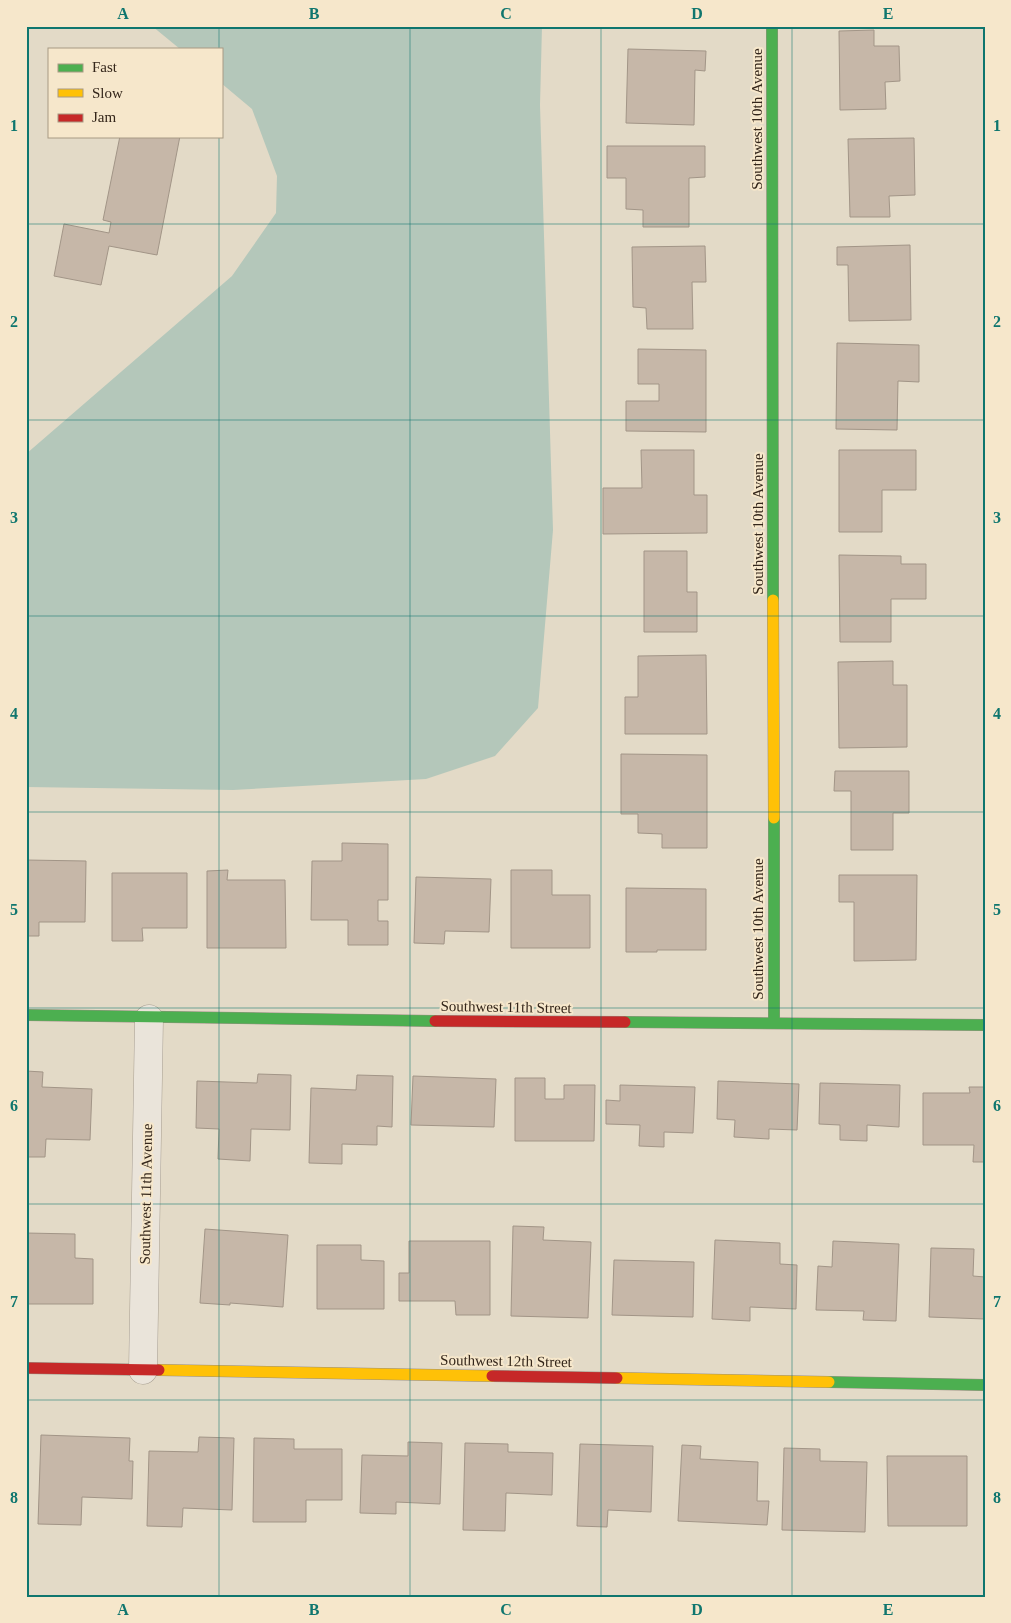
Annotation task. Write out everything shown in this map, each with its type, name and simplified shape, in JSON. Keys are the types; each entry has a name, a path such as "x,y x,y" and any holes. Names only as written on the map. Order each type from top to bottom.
{"street":[{"name":"Southwest 10th Avenue","path":"772,26 774,1022"},
{"name":"Southwest 11th Street","path":"26,1015 149,1018 601,1023 774,1022 985,1026"},
{"name":"Southwest 11th Avenue","path":"143,1370 149,1018"},
{"name":"Southwest 12th Street","path":"26,1368 985,1385"}],"shaded area":[{"path":"152,26 542,26 540,105 553,530 538,708 495,756 426,779 233,790 26,787 26,454 232,276 276,213 277,176 252,109 222,84 222,48 179,48"}],"building":[{"path":"874,30 874,46 899,46 900,81 885,82 886,109 840,110 839,31"},
{"path":"628,49 706,51 705,71 695,70 694,125 626,123"},
{"path":"120,138 180,138 157,255 109,246 101,285 54,276 64,224 109,233 111,222 103,220"},
{"path":"914,138 915,195 889,196 890,217 850,217 848,139"},
{"path":"607,146 705,146 705,177 689,178 689,227 643,227 643,210 626,209 626,178 607,178"},
{"path":"910,245 911,320 849,321 848,265 837,265 837,247"},
{"path":"705,246 706,282 692,282 693,329 647,329 646,308 633,307 632,247"},
{"path":"837,343 919,345 919,382 898,381 897,430 836,429"},
{"path":"638,349 706,350 706,432 626,431 626,401 659,401 659,384 638,384"},
{"path":"641,450 694,450 694,495 707,495 707,533 603,534 603,488 642,488"},
{"path":"839,450 916,450 916,490 882,490 882,532 839,532"},
{"path":"644,551 687,551 687,592 697,592 697,632 644,632"},
{"path":"839,555 901,556 901,564 926,564 926,599 891,599 891,642 840,642"},
{"path":"706,655 707,734 625,734 625,697 638,697 638,656"},
{"path":"893,661 893,685 907,685 907,747 839,748 838,662"},
{"path":"621,754 707,755 707,848 662,848 662,834 638,833 638,814 621,814"},
{"path":"835,771 909,771 909,813 893,813 893,850 851,850 851,791 834,791"},
{"path":"342,843 388,844 388,900 378,900 378,921 388,921 388,945 348,945 348,920 311,920 312,861 342,861"},
{"path":"26,860 86,861 85,922 39,922 39,936 26,936"},
{"path":"228,870 227,880 285,880 286,948 207,948 207,871"},
{"path":"511,870 552,870 552,895 590,895 590,948 511,948"},
{"path":"112,873 187,873 187,928 142,928 143,941 112,941"},
{"path":"839,875 917,875 916,960 854,961 854,902 839,902"},
{"path":"416,877 491,879 489,932 445,931 444,944 414,943"},
{"path":"626,888 706,889 706,950 626,952"},
{"path":"26,1071 43,1072 42,1087 92,1089 90,1140 46,1139 45,1157 26,1157"},
{"path":"258,1074 291,1075 290,1130 251,1129 250,1161 218,1159 219,1129 196,1128 197,1081 257,1083"},
{"path":"357,1075 393,1076 392,1127 377,1126 377,1145 342,1144 342,1164 309,1163 311,1088 356,1090"},
{"path":"413,1076 496,1079 494,1127 411,1125"},
{"path":"515,1078 545,1078 545,1099 564,1099 564,1085 595,1085 594,1141 515,1141"},
{"path":"718,1081 799,1084 797,1130 769,1129 769,1139 734,1137 735,1120 717,1119"},
{"path":"820,1083 900,1085 899,1127 867,1125 867,1141 840,1140 840,1125 819,1124"},
{"path":"620,1085 695,1087 693,1133 664,1132 664,1147 639,1146 640,1125 606,1124 606,1100 620,1101"},
{"path":"969,1087 985,1087 985,1162 973,1162 974,1145 923,1145 923,1093 970,1093"},
{"path":"513,1226 544,1227 543,1240 591,1242 588,1318 511,1316"},
{"path":"205,1229 288,1235 283,1307 200,1303"},
{"path":"26,1233 75,1234 75,1258 93,1259 93,1304 26,1304"},
{"path":"715,1240 780,1243 780,1264 797,1265 796,1309 750,1307 750,1321 712,1319"},
{"path":"409,1241 490,1241 490,1315 456,1315 455,1301 399,1301 399,1273 409,1273"},
{"path":"833,1241 899,1244 896,1321 863,1320 864,1311 816,1310 818,1266 832,1267"},
{"path":"317,1245 361,1245 361,1260 384,1261 384,1309 317,1309"},
{"path":"931,1248 974,1249 973,1276 985,1277 985,1319 929,1317"},
{"path":"614,1260 694,1262 693,1317 612,1315"},
{"path":"41,1435 130,1438 129,1461 133,1461 132,1499 82,1497 81,1525 38,1524"},
{"path":"199,1437 234,1438 232,1510 183,1508 182,1527 147,1526 149,1451 198,1452"},
{"path":"254,1438 294,1439 294,1449 342,1449 342,1500 306,1500 306,1522 253,1522"},
{"path":"408,1442 442,1443 440,1504 396,1502 396,1514 360,1513 362,1455 408,1456"},
{"path":"465,1443 508,1444 508,1452 553,1453 552,1495 506,1493 505,1531 463,1530"},
{"path":"580,1444 653,1446 651,1512 608,1510 607,1527 577,1526"},
{"path":"682,1445 701,1446 700,1459 758,1462 757,1501 769,1501 767,1525 678,1521"},
{"path":"784,1448 820,1449 820,1461 867,1462 865,1532 782,1530"},
{"path":"887,1456 967,1456 967,1526 888,1526"}],"traffic: fast":[{"path":"772,26 773,600"},
{"path":"774,818 774,1022"},
{"path":"26,1015 435,1021"},
{"path":"625,1022 985,1025"},
{"path":"829,1382 985,1385"}],"traffic: slow":[{"path":"773,600 774,818"},
{"path":"159,1370 492,1376"},
{"path":"617,1378 829,1382"}],"traffic: jam":[{"path":"435,1021 625,1022"},
{"path":"26,1368 159,1370"},
{"path":"492,1376 617,1378"}]}
